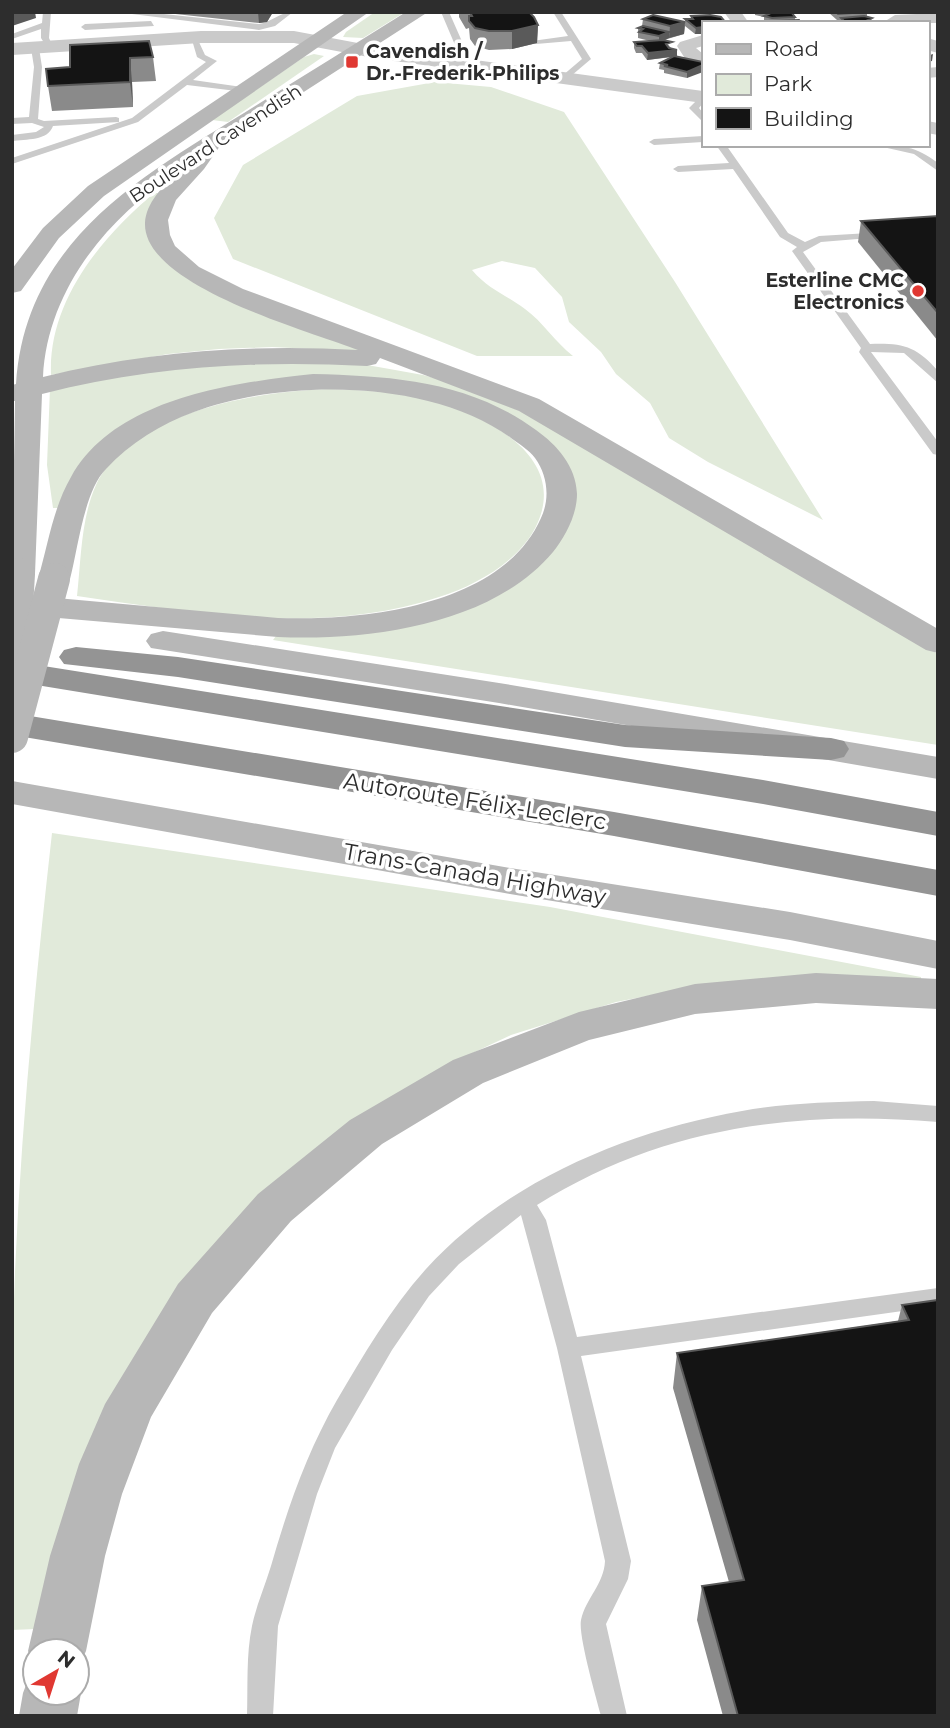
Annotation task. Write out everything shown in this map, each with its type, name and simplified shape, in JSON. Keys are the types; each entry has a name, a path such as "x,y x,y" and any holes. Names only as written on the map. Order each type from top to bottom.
{"highway":[{"path":"12,651 178,667 625,736 831,749"},
{"path":"12,671 749,789 938,824"},
{"name":"Autoroute Félix-Leclerc","path":"12,724 721,842 938,883"},
{"path":"12,729 117,741"}],"main road":[{"name":"Boulevard Cavendish","path":"12,286 41,244 85,200 359,12"},
{"name":"Boulevard Cavendish","path":"12,684 20,391 41,319 53,290 79,250 108,217 139,190 419,12"},
{"path":"213,141 193,169 170,192 159,210 158,234 170,255 193,274 223,290 529,405 938,643"},
{"path":"23,237 85,200"},
{"path":"20,391 140,365 218,355 283,354 415,362"},
{"path":"12,737 54,579 84,479 105,452 118,441 159,418 203,400 251,389 337,381 392,385 441,394 501,418 530,437 552,461 562,489 562,504 552,533 532,558 516,572 470,597 410,617 345,627 284,628 15,589"},
{"path":"12,618 499,693 938,768"},
{"name":"Trans-Canada Highway","path":"12,792 497,878 790,926 938,955"},
{"path":"60,1637 86,1524 106,1465 138,1394 182,1318 245,1239 282,1200 355,1139 431,1091 482,1064 525,1045 625,1013 724,994 770,990 823,988 938,994"}],"street":[{"path":"893,18 938,18"},
{"path":"12,49 43,47 85,31 128,43 312,43"},
{"path":"128,43 220,36 287,37 358,50 702,97"},
{"path":"702,40 686,46 692,56 702,60"}],"lane":[{"path":"33,120 47,12"},
{"path":"120,12 259,27 272,24 289,12"},
{"path":"440,61 460,46 445,12"},
{"path":"557,12 587,59 565,78"},
{"path":"85,31 162,24 177,19"},
{"path":"12,37 47,24"},
{"path":"536,41 574,37"},
{"path":"12,161 135,120 213,61 201,57 195,42"},
{"path":"185,82 242,90"},
{"path":"702,98 694,108 702,118"},
{"path":"12,121 33,120 46,123 135,120"},
{"path":"12,138 38,135 48,129 46,123"},
{"path":"654,142 702,139"},
{"path":"722,147 784,235 803,246"},
{"path":"890,147 917,152 938,168"},
{"path":"678,169 736,166"},
{"path":"898,233 819,239 797,251 867,348 865,352 938,451"},
{"path":"867,348 899,347 912,350 938,379"},
{"path":"260,1716 265,1626 320,1454 398,1320 428,1282 484,1230 524,1202 591,1165 690,1131 785,1112 869,1107 938,1114"},
{"path":"524,1202 535,1220 618,1561 615,1586 596,1611 593,1624 614,1716"},
{"path":"568,1348 938,1297"}],"green space":[{"path":"375,12 405,12 363,38 343,37 346,32"},
{"path":"314,54 324,56 228,122 212,120 304,57"},
{"path":"435,82 491,87 564,112 675,282 823,520 708,462 669,438 650,403 616,374 601,352 569,322 562,297 535,268 502,261 472,270 491,287 531,314 573,356 477,356 233,259 214,218 243,165 357,96"},
{"path":"154,193 159,193 151,243 182,274 194,282 362,349 219,349 168,354 51,375 52,348 68,297 97,251"},
{"path":"356,363 461,385 557,429 938,654 938,745 273,640 276,636 307,636 517,581 566,467 433,387 236,386 86,458 71,480 59,508 53,508 47,465 50,388 183,364"},
{"path":"330,389 415,397 462,411 509,436 527,453 540,473 544,496 538,522 531,536 510,559 468,586 395,609 350,616 259,618 167,609 77,596 82,539 91,498 96,485 113,460 137,439 166,423 199,410 268,394"},
{"path":"52,833 550,907 921,977 921,981 694,987 616,1002 511,1035 443,1067 378,1105 256,1202 35,1629 12,1630 12,1371 17,1236 31,1034"}],"building":[{"path":"470,12 529,12 538,25 512,31 489,31 475,28 469,21 469,16 472,16"},
{"path":"767,12 791,12 795,17 772,18 764,16 769,14"},
{"path":"836,12 867,12 838,14"},
{"path":"653,15 685,22 670,26 643,19"},
{"path":"710,15 721,17 724,21 702,21 702,27 696,28 685,19 693,19 691,16"},
{"path":"841,18 872,18 868,20 870,21 844,21"},
{"path":"643,26 669,32 659,36 639,32 643,29 638,28"},
{"path":"149,41 153,57 130,58 130,82 48,86 46,69 70,67 70,45"},
{"path":"634,42 672,42 666,44 677,50 648,53"},
{"path":"674,56 702,62 702,65 687,72 660,63"},
{"path":"938,216 938,313 861,221"},
{"path":"938,1300 938,1716 738,1716 702,1586 744,1580 677,1353 909,1320 902,1305"}],"place":[{"name":"Cavendish / Dr.-Frederik-Philips","path":"352,62"},
{"name":"Esterline CMC Electronics","path":"918,291"}]}
